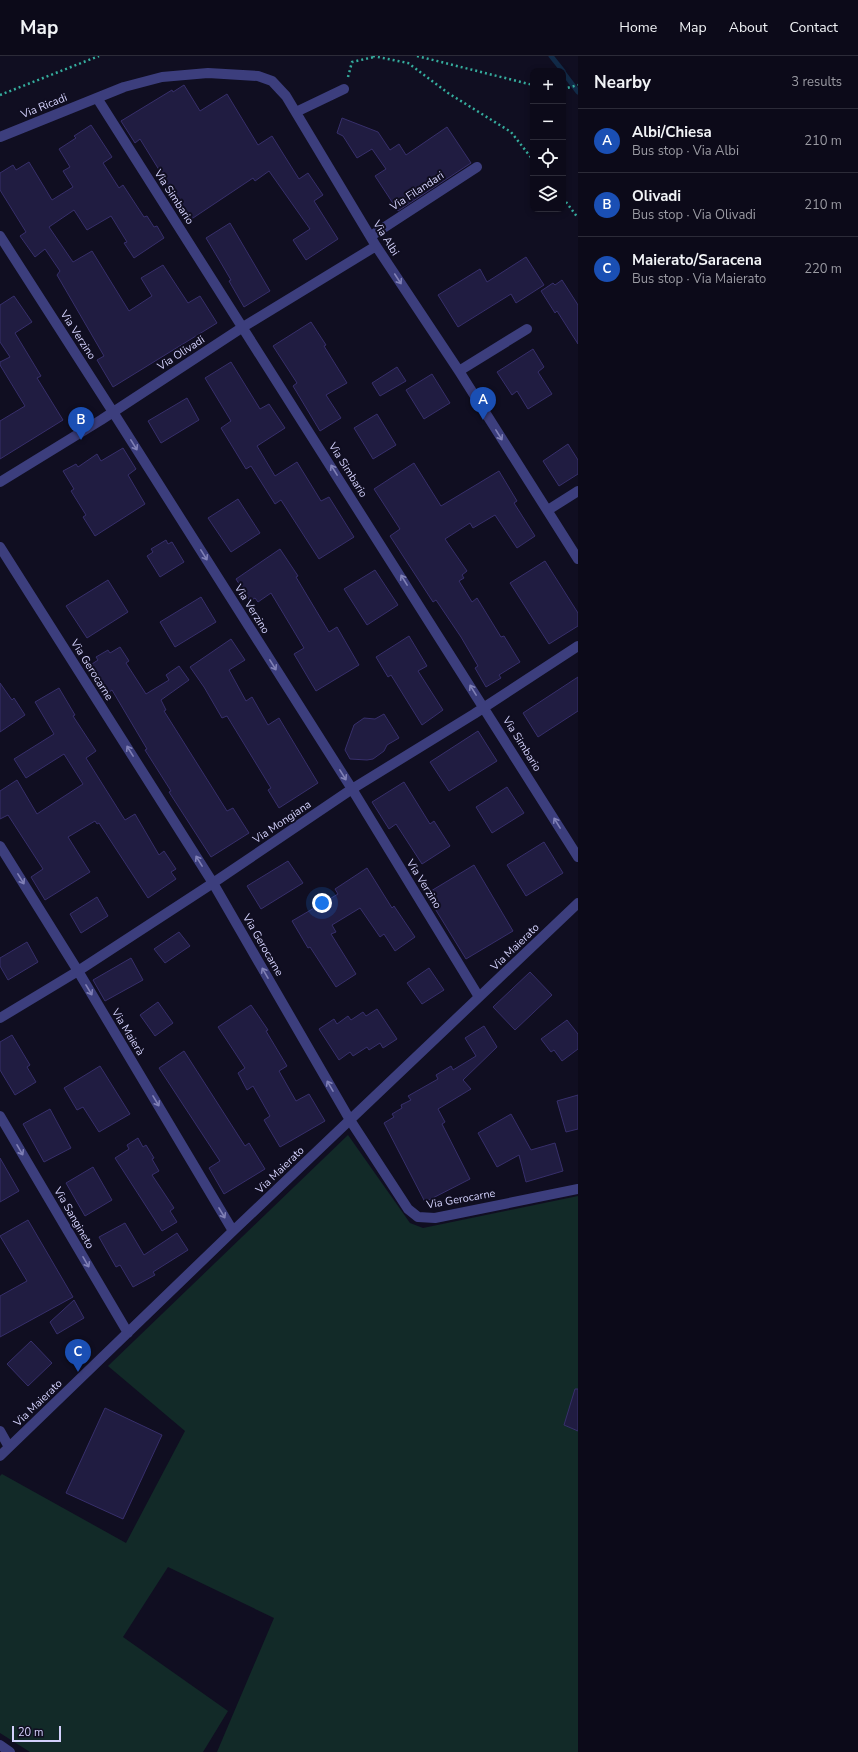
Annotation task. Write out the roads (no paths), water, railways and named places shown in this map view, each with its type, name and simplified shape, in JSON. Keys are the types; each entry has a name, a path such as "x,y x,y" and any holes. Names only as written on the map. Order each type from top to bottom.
{"street":[{"name":"Via Albi","path":"97,98 133,84 174,75 208,73 258,76 266,78 277,85 296,112 376,246 459,371 578,559"},
{"path":"296,112 344,90"},
{"name":"Via Ricadi","path":"0,137 97,98"},
{"name":"Via Simbario","path":"97,98 578,856"},
{"name":"Via Filandari","path":"371,236 477,167"},
{"name":"Via Verzino","path":"0,236 352,789 479,997"},
{"name":"Via Olivadi","path":"0,482 113,412 243,327 376,246"},
{"path":"459,371 527,329"},
{"path":"548,510 578,491"},
{"name":"Via Gerocarne","path":"0,546 213,883 350,1120 408,1210 418,1217 435,1218 578,1189"},
{"name":"Via Mongiana","path":"0,1018 78,971 213,883 352,789 484,707 578,646"},
{"name":"Via Maierà","path":"0,846 78,971 233,1231"},
{"name":"Via Maierato","path":"0,1456 233,1231 578,903"},
{"name":"Via Sangineto","path":"0,1116 128,1333"},
{"path":"0,1431 9,1447"},
{"path":"0,1745 10,1752"}],"waterway":[{"path":"551,56 561,68"},
{"path":"566,76 578,92"}],"place":[{"name":"Albi/Chiesa","path":"483,420"},
{"name":"Olivadi","path":"81,440"},
{"name":"Maierato/Saracena","path":"78,1372"}]}
